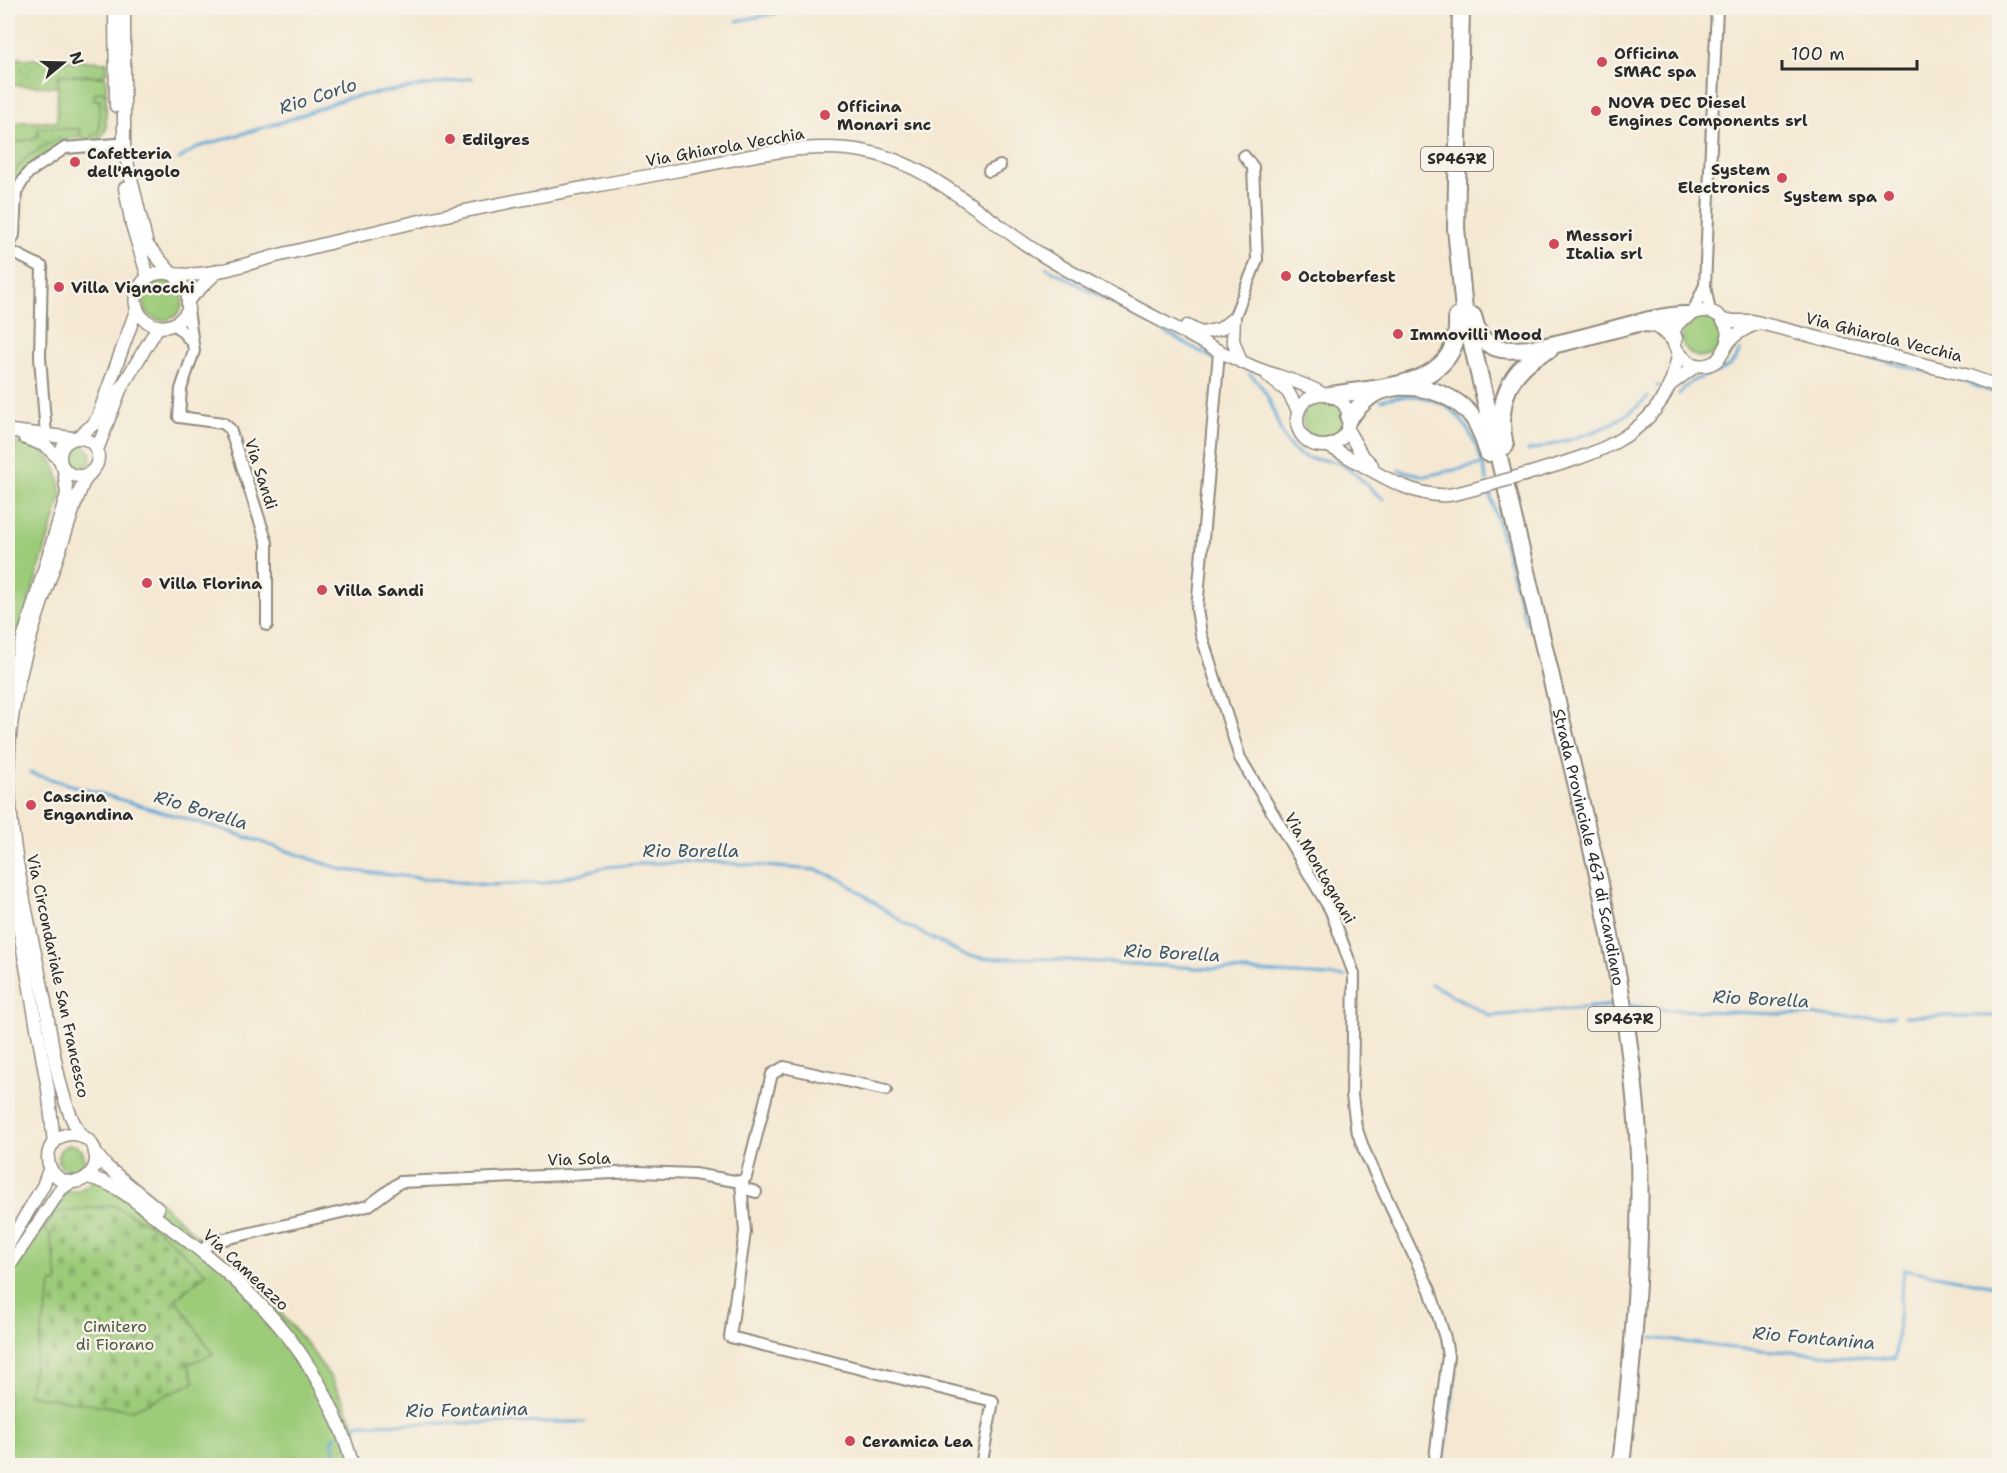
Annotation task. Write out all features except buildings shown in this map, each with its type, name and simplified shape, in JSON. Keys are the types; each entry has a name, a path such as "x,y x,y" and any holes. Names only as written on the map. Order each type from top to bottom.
{"highway":[{"name":"Strada Provinciale 467 di Scandiano","path":"1461,8 1459,270 1464,310 1599,879 1618,973 1634,1088 1639,1157 1639,1264 1621,1466"},
{"name":"Strada Provinciale 467 di Scandiano","path":"1460,204 1469,8"},
{"path":"1460,204 1468,287 1478,333 1490,345 1503,350 1570,341 1672,314 1690,313"},
{"path":"1327,394 1413,380 1430,374 1453,352 1458,335 1453,267 1453,215 1460,204"},
{"path":"1638,323 1657,324 1676,345"},
{"path":"1528,585 1517,497 1502,432 1504,397 1512,379 1521,368 1536,356 1570,341"},
{"path":"1348,424 1366,399 1377,392 1397,388 1424,388 1438,393 1453,400 1471,415 1484,441 1528,585"}],"street":[{"path":"116,8 117,144 132,225 148,277"},
{"path":"124,8 124,149 147,245 173,275 185,284 189,304"},
{"path":"1690,313 1710,312 1705,286 1717,8"},
{"path":"46,435 40,372 42,267 8,249 14,235 16,192 28,172 65,148 117,144"},
{"name":"Via Ghiarola Vecchia","path":"173,275 219,270 465,211 782,151 850,149 881,155 931,178 1040,254 1175,328 1241,362 1327,394 1344,404 1348,424 1361,454 1377,471"},
{"path":"1241,362 1233,340 1233,318 1257,260 1253,167 1244,156"},
{"path":"988,171 1000,166"},
{"path":"137,308 145,321 159,327 175,324 219,270"},
{"path":"8,689 67,494 61,448 94,424 98,417 137,308 137,292 148,277 160,273 173,275"},
{"path":"1690,313 1705,286"},
{"name":"Via Sandi","path":"189,304 193,357 181,389 179,417 223,423 230,429 267,543 267,625"},
{"name":"Via Ghiarola Vecchia","path":"1710,312 1723,321 1759,324 1969,376 2000,387"},
{"name":"Via Ghiarola Vecchia","path":"1670,385 1678,324 1690,313"},
{"path":"1175,328 1182,323 1201,333 1220,329 1233,318"},
{"path":"1723,321 1727,328 1728,343"},
{"path":"175,324 192,342"},
{"name":"Via Ghiarola Vecchia","path":"1260,370 1288,392 1298,410 1297,424 1302,437 1314,445 1328,446 1377,471 1398,485 1418,492 1450,495 1592,454 1622,439 1656,408 1670,385 1697,365 1717,360 1728,343 1747,328 1759,324"},
{"path":"97,450 89,441 75,438 11,431 8,434 10,437 38,442 77,476 91,472 98,462 97,450 120,390 159,327"},
{"path":"1219,352 1220,329"},
{"path":"1219,352 1233,340"},
{"path":"1676,345 1690,363 1697,365"},
{"name":"Via Montagnani","path":"1219,352 1197,609 1201,634 1240,758 1331,911 1354,974 1352,1095 1356,1127 1364,1150 1430,1290 1448,1356 1434,1466"},
{"path":"1298,410 1307,398 1327,394"},
{"path":"1328,446 1342,438 1348,424"},
{"name":"Via Circondariale San Francesco","path":"91,472 83,483 75,504 22,669 9,748 10,822 54,1050 69,1113 82,1137 95,1153"},
{"name":"Via Circondariale San Francesco","path":"8,866 48,1089 54,1143 48,1155 50,1167 43,1186 8,1245"},
{"path":"886,1090 784,1067 772,1074 746,1177 741,1182 745,1232 730,1336 993,1401 981,1466"},
{"path":"54,1143 67,1135 82,1137"},
{"path":"8,1268 61,1189 71,1182 87,1177 95,1164 95,1153"},
{"name":"Via Cameazzo","path":"95,1153 106,1167 159,1210 177,1230"},
{"path":"50,1167 60,1179 71,1182"},
{"name":"Via Sola","path":"201,1250 212,1242 368,1206 400,1182 639,1172 694,1174 741,1182"},
{"name":"Via Cameazzo","path":"87,1177 100,1180 125,1192 177,1230 256,1299 301,1351 337,1418 353,1466"},
{"path":"741,1182 746,1189 756,1192"}],"green space":[{"path":"8,58 107,62 107,72 102,76 58,75 58,87 8,85"},
{"path":"58,75 106,77 106,130 100,139 70,138 32,163 13,185 10,212 8,212 8,122 57,122"},
{"path":"96,92 106,92 106,130 100,139 92,139 93,133 99,133 100,100 93,100"},
{"path":"38,128 80,129 80,138 71,138 62,143 59,137 27,157 10,176 8,175 8,145 38,137"},
{"path":"163,280 177,286 183,300 177,314 163,320 149,314 143,300 149,286"},
{"path":"1702,317 1710,318 1716,323 1721,329 1721,345 1716,351 1710,356 1702,357 1694,356 1688,351 1683,345 1682,337 1683,329 1688,323 1694,318"},
{"path":"1323,399 1331,400 1337,405 1342,411 1342,427 1337,433 1331,438 1323,439 1315,438 1309,433 1304,427 1303,419 1304,411 1309,405 1315,400"},
{"path":"25,442 34,445 48,455 56,468 62,494 8,670 8,444"},
{"path":"79,445 88,448 91,457 88,466 79,469 70,466 67,457 70,448"},
{"path":"71,1145 80,1149 84,1158 80,1167 71,1171 62,1167 58,1158 62,1149"},
{"path":"114,1163 127,1172 198,1237 255,1282 309,1347 331,1378 356,1427 351,1457 353,1465 8,1466 8,1278 65,1193 82,1189"},
{"name":"Cimitero di Fiorano","path":"112,1205 156,1228 206,1273 176,1299 213,1354 188,1364 195,1382 132,1410 28,1395 52,1282 57,1283 58,1279 51,1235 44,1230 55,1213"}],"waterway":[{"name":"Rio Corlo","path":"737,21 800,8"},
{"name":"Rio Corlo","path":"179,159 198,147 285,121 347,98 472,78"},
{"path":"1046,267 1214,359"},
{"path":"1679,394 1693,381 1732,364 1740,350"},
{"path":"1852,353 1960,380 2000,395"},
{"path":"1249,374 1266,393 1283,435 1296,452 1306,458 1340,464 1352,471 1383,499"},
{"path":"1381,400 1404,396 1424,397 1454,412 1474,441 1487,481"},
{"path":"1528,451 1607,426 1648,397"},
{"path":"1399,470 1425,476 1483,464"},
{"path":"1488,487 1526,623"},
{"name":"Rio Borella","path":"30,773 231,832 344,870 487,885 543,883 606,867 650,863 712,862 817,870 842,880 907,925 964,955 983,958 1032,958 1345,977"},
{"name":"Rio Borella","path":"1431,984 1491,1016 1617,1005"},
{"name":"Rio Borella","path":"1628,1005 1655,1009 1850,1017 1893,1016"},
{"name":"Rio Borella","path":"1905,1016 2000,1016"},
{"name":"Rio Fontanina","path":"1652,1338 1732,1348 1895,1359 1904,1269 2000,1287"},
{"name":"Rio Fontanina","path":"1443,1466 1456,1371"},
{"name":"Rio Fontanina","path":"350,1429 358,1424 585,1422"},
{"name":"Rio Fontanina","path":"336,1436 332,1439 338,1466"}],"place":[{"name":"Officina SMAC spa","path":"1602,62"},
{"name":"NOVA DEC Diesel Engines Components srl","path":"1596,111"},
{"name":"Officina Monari snc","path":"825,115"},
{"name":"Edilgres","path":"450,139"},
{"name":"Cafetteria dell'Angolo","path":"75,162"},
{"name":"System Electronics","path":"1782,178"},
{"name":"System spa","path":"1889,196"},
{"name":"Messori Italia srl","path":"1554,244"},
{"name":"Octoberfest","path":"1286,276"},
{"name":"Villa Vignocchi","path":"59,287"},
{"name":"Immovilli Mood","path":"1398,334"},
{"name":"Villa Florina","path":"147,583"},
{"name":"Villa Sandi","path":"322,590"},
{"name":"Cascina Engandina","path":"31,805"},
{"name":"Ceramica Lea","path":"850,1441"}]}
